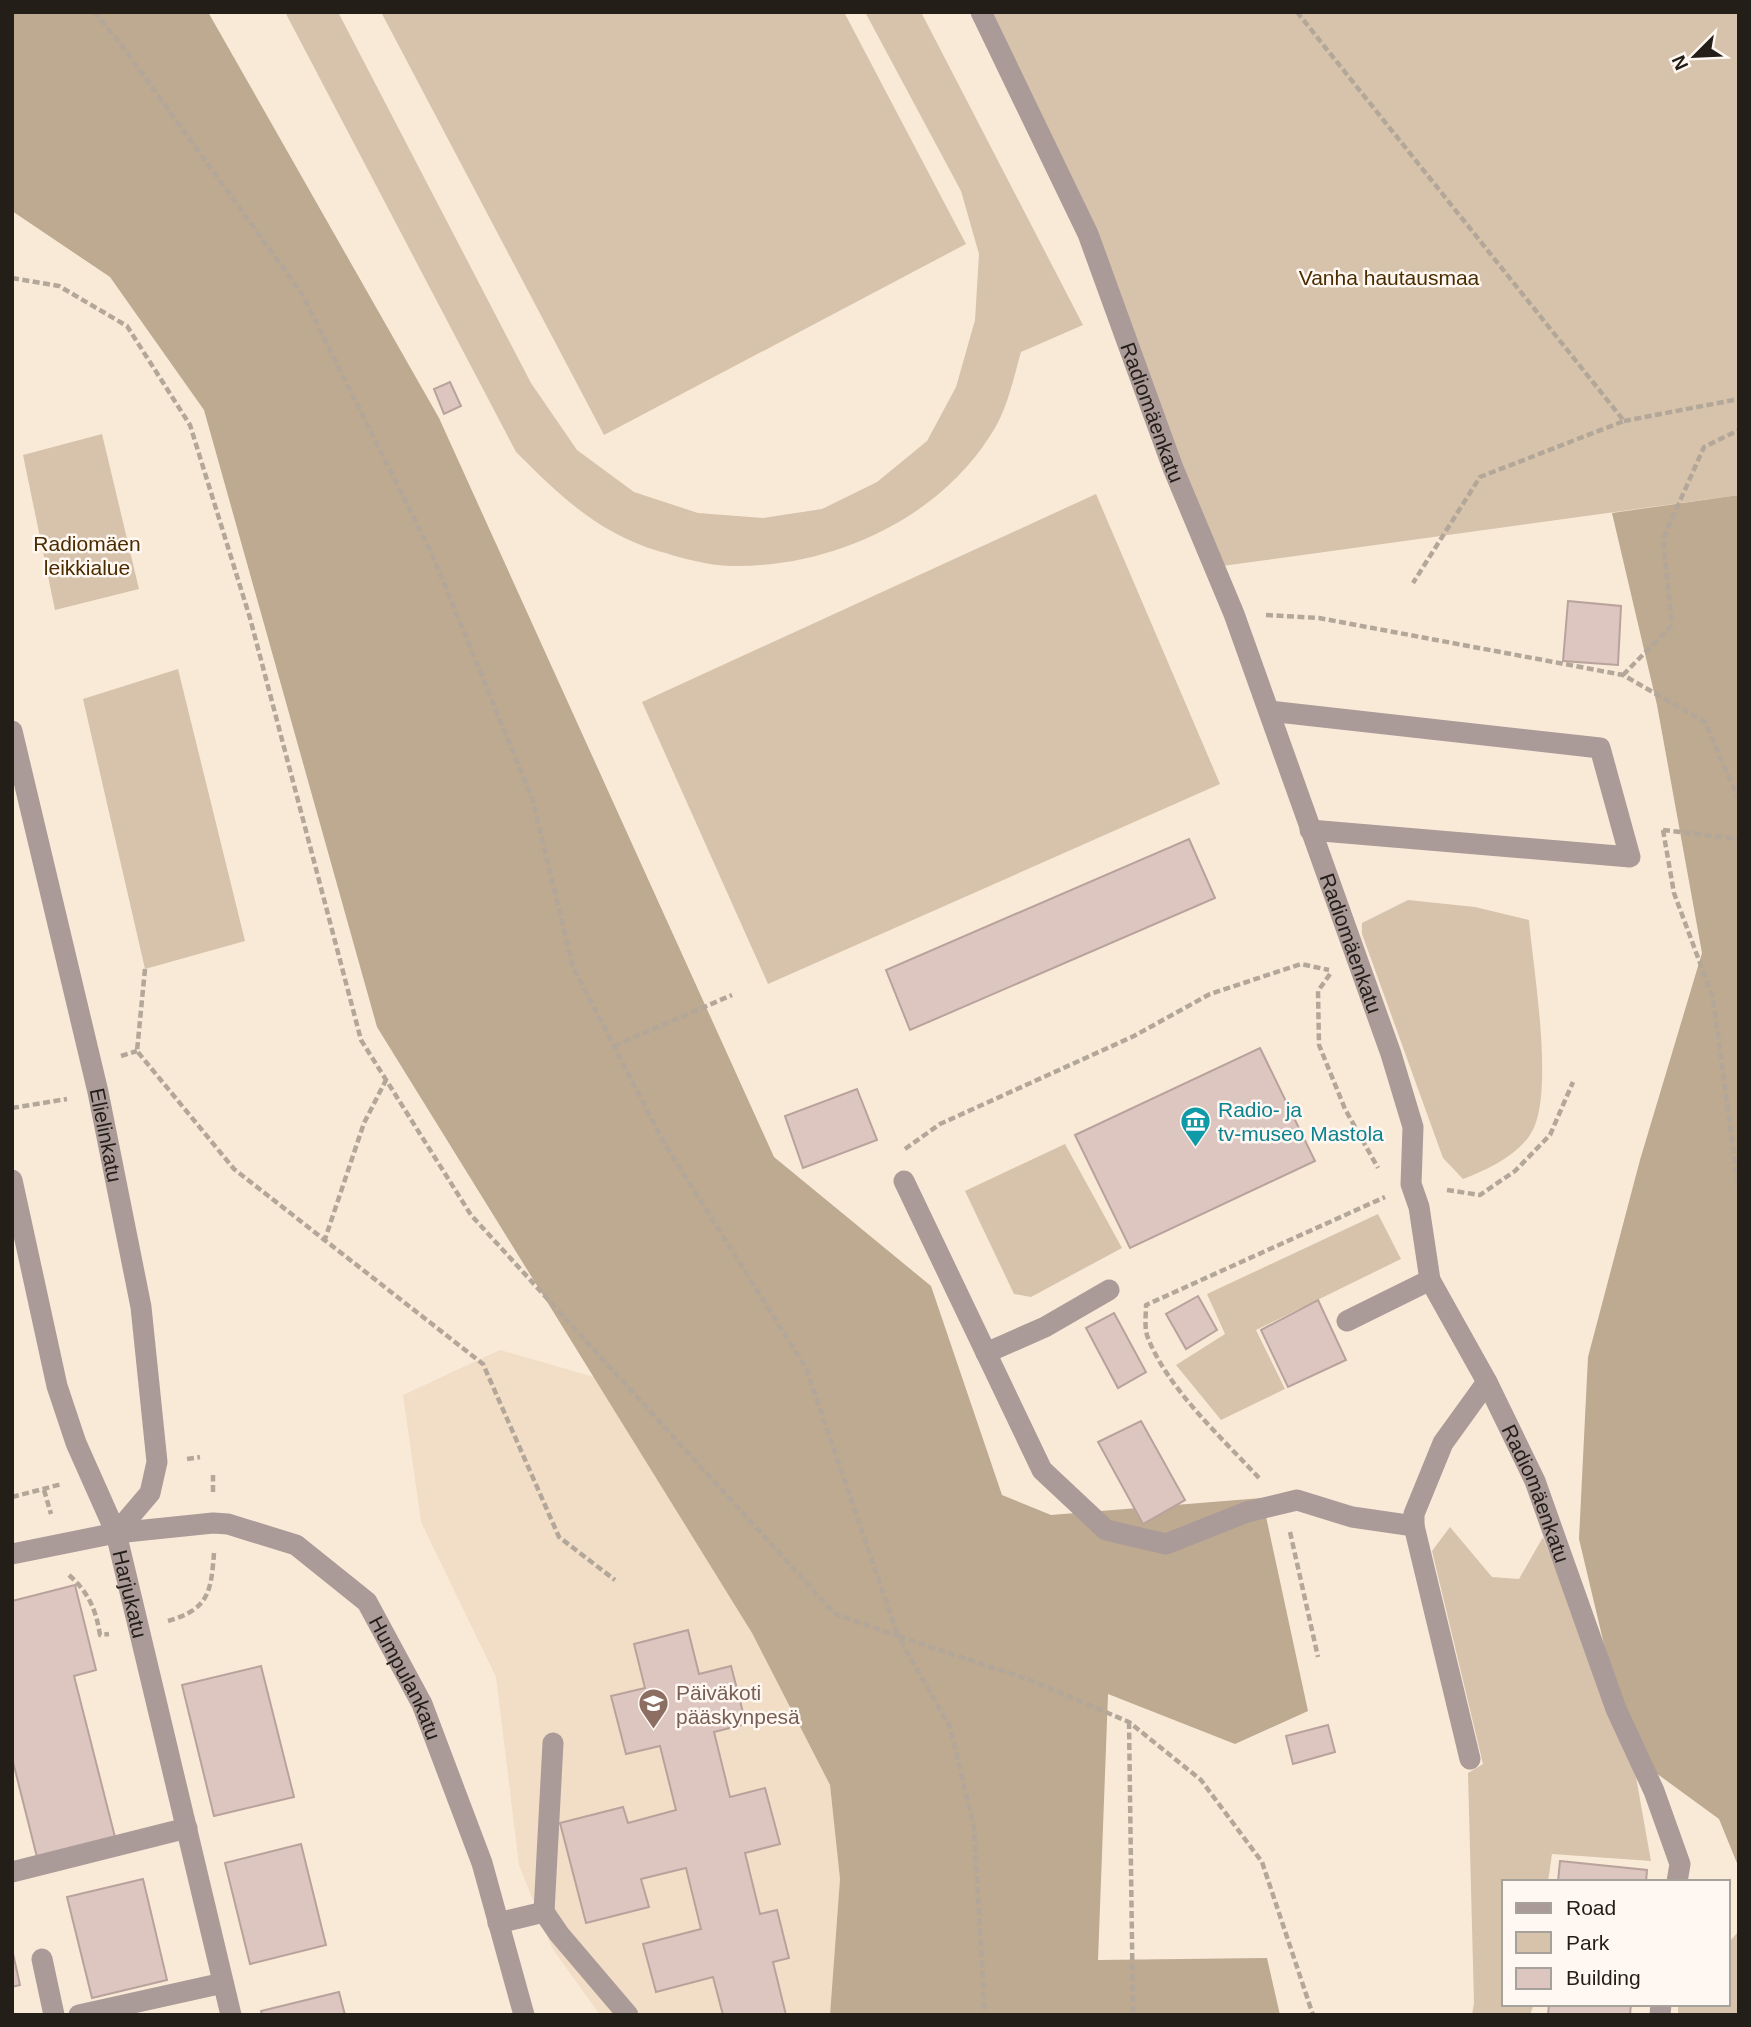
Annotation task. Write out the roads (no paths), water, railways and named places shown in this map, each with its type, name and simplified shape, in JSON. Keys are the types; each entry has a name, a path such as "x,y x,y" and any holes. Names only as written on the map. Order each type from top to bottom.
{"street":[{"name":"Radiomäenkatu","path":"981,12 1088,234 1172,468 1234,614 1391,1055 1413,1127 1411,1184 1419,1207 1430,1280 1488,1382 1535,1481 1616,1709 1654,1791 1680,1864 1677,1880"},
{"path":"1269,711 1600,748 1630,857 1310,830"},
{"name":"Elielinkatu","path":"12,731 98,1092 141,1307 157,1462 150,1493 116,1533"},
{"name":"Harjukatu","path":"12,1180 57,1386 76,1443 116,1533 231,2015"},
{"path":"904,1181 1042,1470 1107,1530 1166,1544 1247,1512 1297,1500 1352,1517 1414,1526"},
{"path":"1347,1321 1430,1280"},
{"path":"986,1353 1045,1327 1109,1290"},
{"path":"1470,1759 1414,1526 1414,1514 1443,1443 1488,1382"},
{"name":"Humpulankatu","path":"12,1554 116,1533 212,1523 228,1524 296,1545 368,1602 422,1704 482,1863 524,2015"},
{"path":"553,1743 544,1912 559,1934 628,2015"},
{"path":"12,1872 187,1828"},
{"path":"498,1923 544,1912"},
{"path":"42,1959 54,2015"},
{"path":"79,2015 223,1983"}],"place":[{"name":"Radio- ja tv-museo Mastola","path":"1195,1148"},
{"name":"Päiväkoti pääskynpesä","path":"653,1731"}],"park label":[{"name":"Vanha hautausmaa","path":"1389,277"},
{"name":"Radiomäen leikkialue","path":"87,555"}]}
